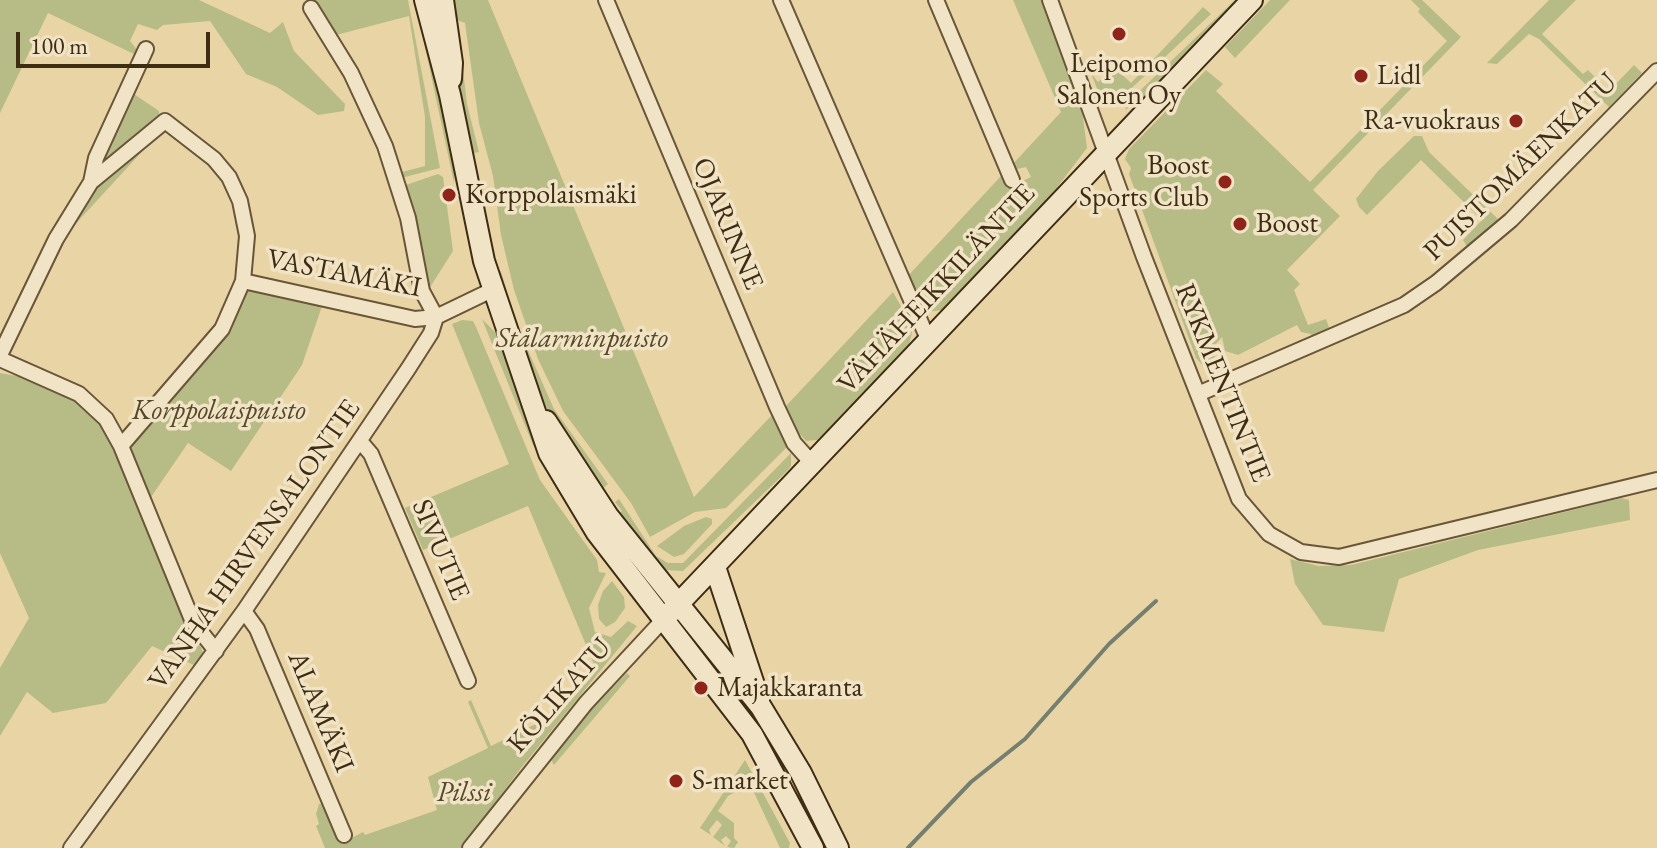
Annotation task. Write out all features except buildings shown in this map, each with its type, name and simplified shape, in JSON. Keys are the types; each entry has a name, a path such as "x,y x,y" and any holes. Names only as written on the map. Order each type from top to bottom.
{"main road":[{"path":"425,0 450,95 492,290 533,401 752,734 813,848"},
{"path":"443,0 452,63 450,95"},
{"name":"VÄHÄHEIKKILÄNTIE","path":"671,612 1105,151 1252,0"},
{"path":"715,567 761,707"},
{"path":"671,612 761,707 801,773 838,848"}],"street":[{"name":"OJARINNE","path":"606,0 777,407 794,443 811,462"},
{"path":"781,0 928,339"},
{"path":"936,0 1012,180"},
{"name":"RYKMENTINTIE","path":"1050,0 1239,499 1257,524 1283,543 1314,555 1339,557 1657,480"},
{"path":"311,8 351,73 385,146 408,218 422,291 436,317 492,290"},
{"path":"91,182 96,158 146,49"},
{"name":"PUISTOMÄENKATU","path":"1198,394 1392,310 1436,283 1511,220 1656,77"},
{"path":"121,446 222,329 243,281 247,236 235,190 214,159 165,121 91,182 56,239 0,357 88,400 106,419 121,446 193,622 216,651"},
{"name":"VASTAMÄKI","path":"243,281 415,319 436,317"},
{"name":"VANHA HIRVENSALONTIE","path":"71,848 244,611 431,333 436,317"},
{"name":"SIVUTIE","path":"360,441 371,454 468,681"},
{"name":"ALAMÄKI","path":"244,611 257,629 344,835"},
{"name":"KÖLIKATU","path":"470,848 586,703 671,612"}],"green space":[{"path":"0,0 199,0 270,33 283,22 294,51 345,104 344,111 318,115 277,87 246,74 210,21 163,25 157,30 138,24 130,41 138,51 136,55 48,13 0,113"},
{"path":"312,0 408,0 440,168 401,178 380,122 402,172 425,166 425,117 409,16 336,35"},
{"path":"415,0 419,0 455,166 454,183"},
{"name":"Stålarminpuisto","path":"447,0 488,0 694,497 771,416 778,424 787,447 726,508 695,512 650,537 631,503 563,411 538,359 514,290 501,235 493,176 479,123 465,23 457,20 467,104 479,152 474,153 467,136"},
{"path":"1013,0 1041,0 1082,110 1087,148 1052,194 942,310 927,312 916,303 906,278 1001,176 1008,188 1031,177 1026,167 1017,169 1012,165 1061,112"},
{"path":"1235,0 1241,0 1153,91 1125,110 1128,102"},
{"path":"1270,0 1290,0 1235,58 1225,47"},
{"name":"Boost","path":"1411,0 1422,0 1461,37 1313,190 1340,216 1287,270 1300,284 1294,290 1308,325 1326,319 1330,330 1312,338 1311,334 1301,332 1297,325 1238,355 1225,351 1222,337 1214,346 1216,370 1206,369 1196,358 1129,174 1131,168 1125,159 1129,149 1206,70 1223,84 1216,91 1310,182 1447,41 1418,12 1420,9"},
{"path":"1549,0 1576,0 1542,34 1583,74 1588,70 1609,91 1634,65 1642,73 1609,107 1539,39 1529,34 1497,64 1487,63"},
{"path":"1203,7 1211,14 1120,99 1108,101 1099,94 1091,73 1098,82 1114,67 1131,83"},
{"path":"131,92 159,111 159,116 101,167 101,154"},
{"path":"161,131 69,231 95,188"},
{"path":"1414,136 1422,136 1429,152 1499,220 1469,250 1463,240 1482,220 1421,160 1367,215 1359,207 1356,199 1378,171"},
{"path":"438,174 443,177 453,251 427,292 403,186"},
{"path":"496,266 501,272 519,330 554,409 608,484 601,490 557,429 529,370"},
{"name":"Korppolaispuisto","path":"249,287 323,303 302,365 231,471 188,443 149,500 130,454 132,445"},
{"path":"893,292 913,328 909,345 830,429 817,440 806,441 793,426 785,407"},
{"path":"482,319 496,333 537,443 587,534 533,445"},
{"name":"Pilssi","path":"462,320 473,321 476,327 540,480 597,560 599,572 606,573 589,608 595,632 611,637 628,621 637,626 521,768 462,848 325,848 316,826 319,824 316,814 319,804 325,803 342,843 363,832 365,835 437,810 428,777 488,748 468,702 471,700 491,746 550,717 596,669 528,506 423,550 405,508 509,464 452,324"},
{"name":"Korppolaispuisto","path":"0,373 17,376 85,403 111,434 204,655 196,666 152,646 106,703 53,713 27,692 0,736 0,668 29,618 0,553"},
{"path":"791,453 791,466 787,471 683,571 663,570 619,513 622,511 615,502 619,499 656,556 668,563 683,563"},
{"path":"1621,498 1629,500 1630,520 1478,550 1399,579 1384,632 1323,625 1295,584 1290,559 1319,566 1351,565"},
{"path":"706,517 712,519 712,524 684,554 674,557 657,546 684,526"},
{"path":"612,581 624,597 625,608 615,622 606,627 599,619 598,605 603,591"},
{"path":"627,673 630,676 554,765 550,758 591,708"},
{"path":"745,760 790,843 789,848 780,848 750,784 728,796 718,811 734,823 734,838 738,842 734,848 727,847 731,841 726,836 721,840 725,846 713,837 722,825 717,820 709,830 711,835 700,828"}],"waterway":[{"path":"908,848 971,782 1025,739 1109,644 1156,601"}],"place":[{"name":"Leipomo Salonen Oy","path":"1119,34"},
{"name":"Lidl","path":"1361,76"},
{"name":"Ra-vuokraus","path":"1516,121"},
{"name":"Boost Sports Club","path":"1225,182"},
{"name":"Korppolaismäki","path":"449,195"},
{"name":"Boost","path":"1240,224"},
{"name":"Majakkaranta","path":"701,688"},
{"name":"S-market","path":"676,781"}]}
